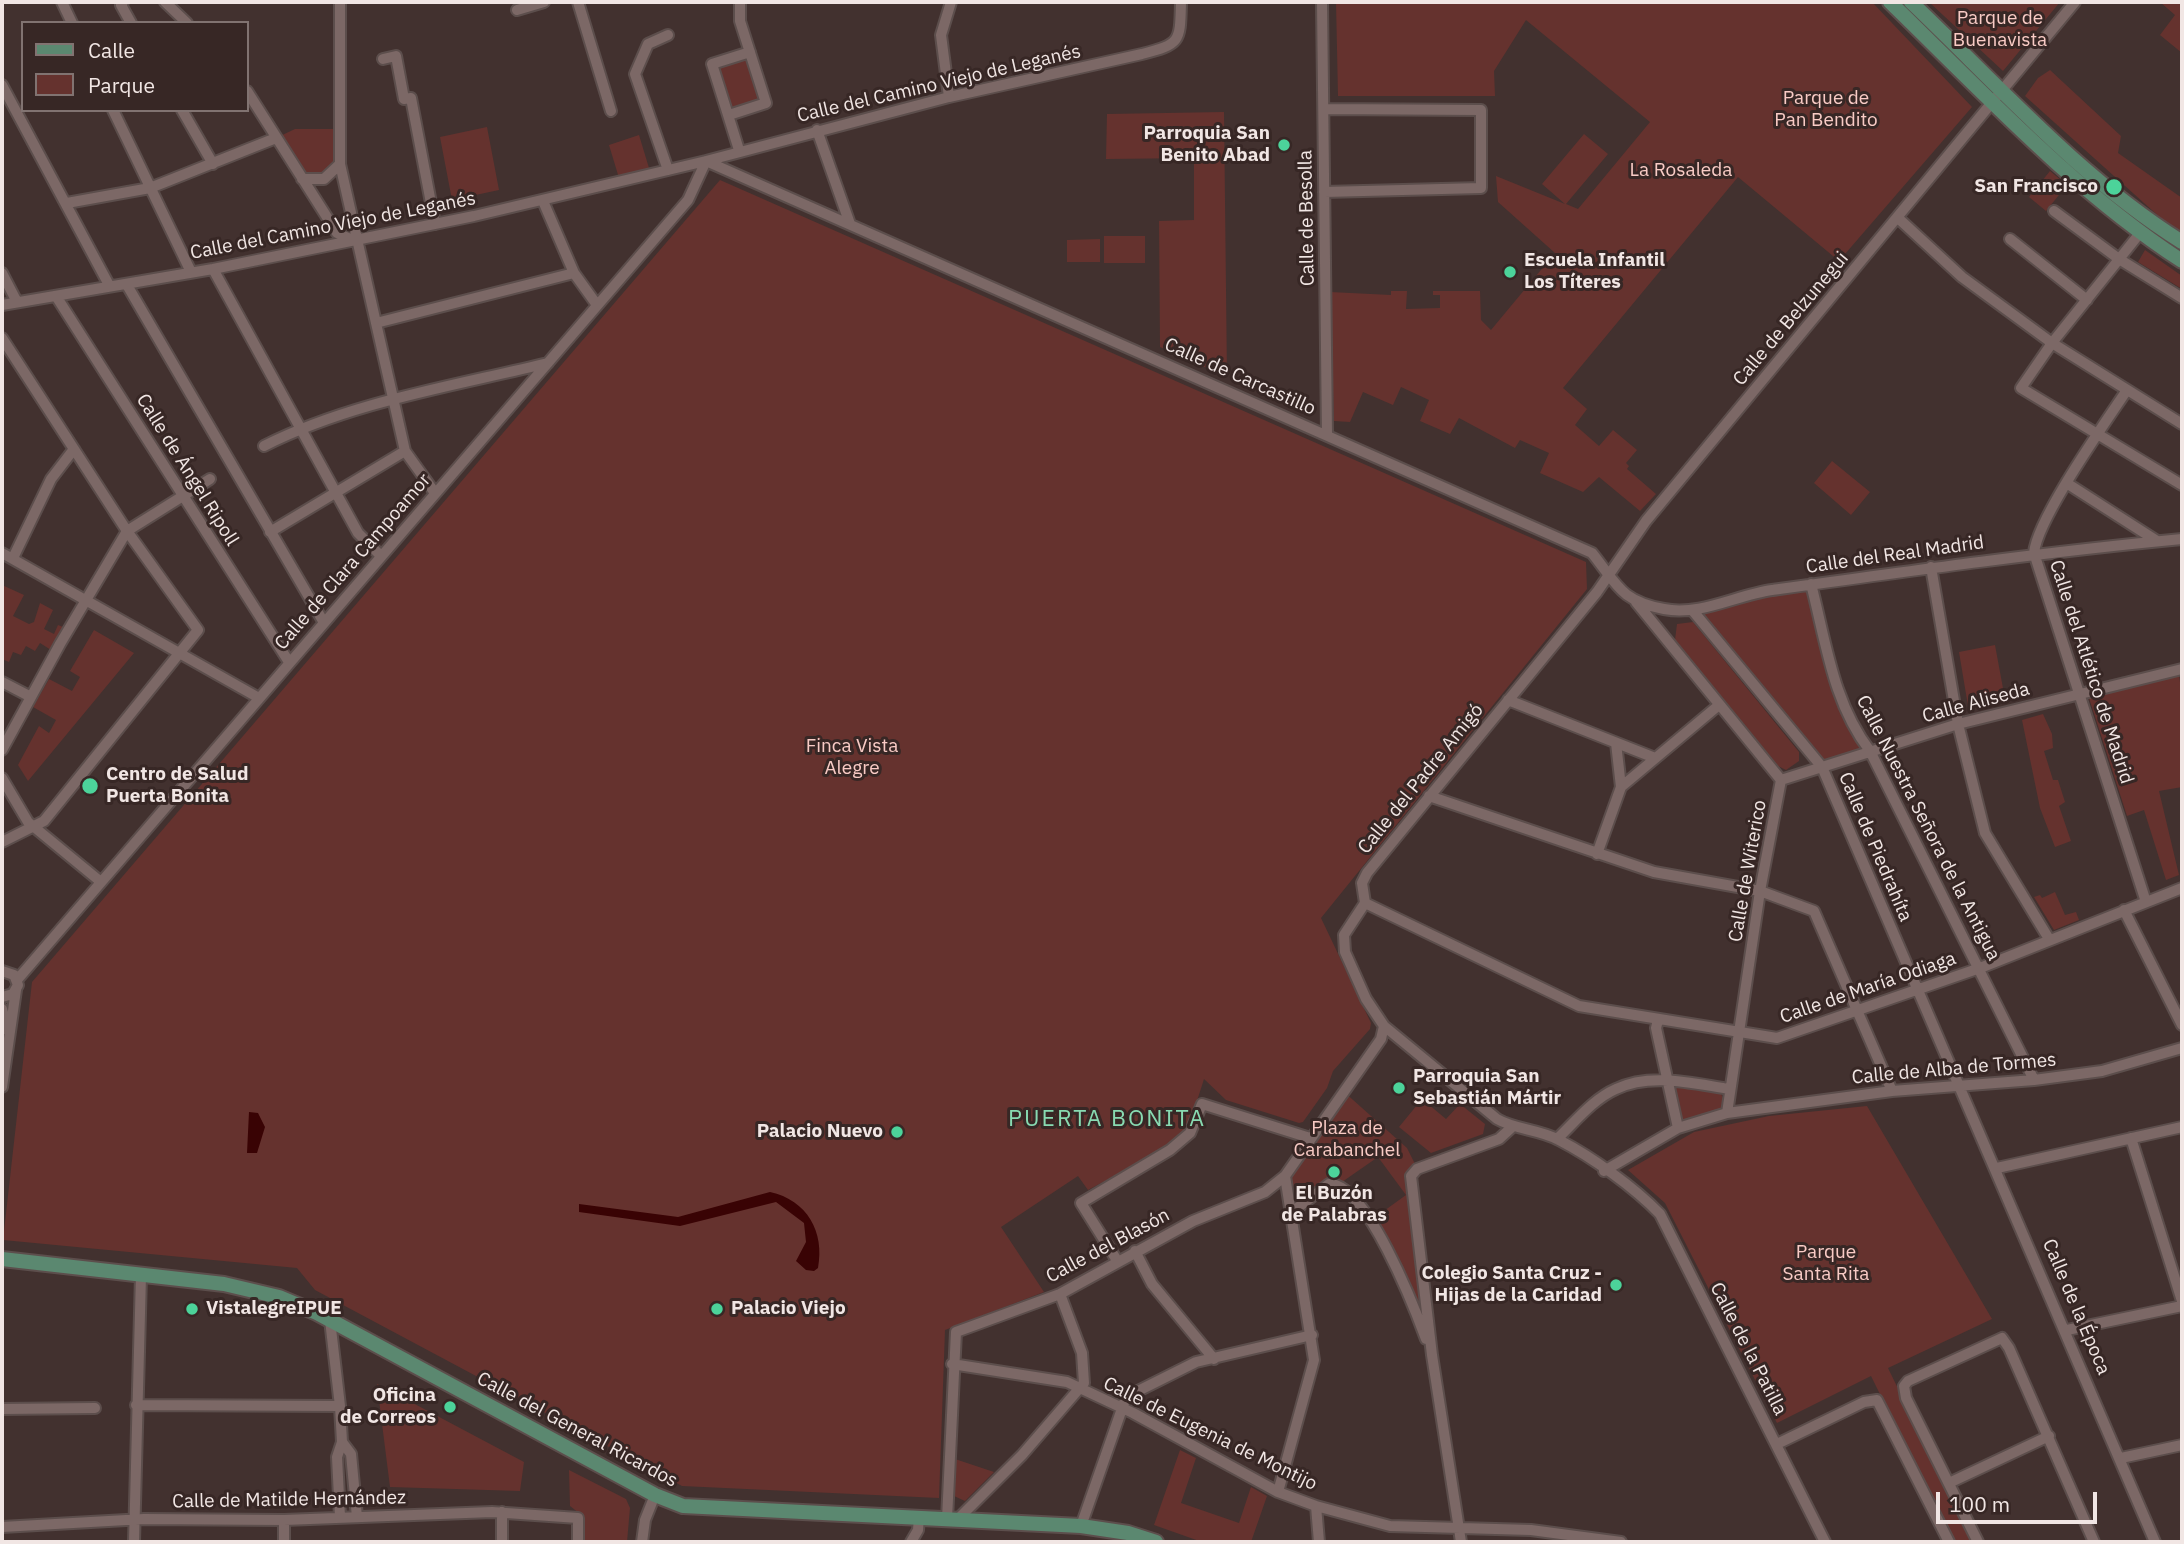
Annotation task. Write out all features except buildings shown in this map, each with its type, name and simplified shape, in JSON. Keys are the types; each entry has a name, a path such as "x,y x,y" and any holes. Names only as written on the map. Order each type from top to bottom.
{"main road":[{"path":"1890,2 2099,181 2147,220 2182,242"},
{"path":"1911,2 2061,166 2140,233 2182,261"},
{"name":"Calle del General Ricardos","path":"2,1259 249,1288 294,1303 655,1495 693,1507 1082,1526 1156,1542"}],"street":[{"path":"62,2 71,21"},
{"path":"123,2 121,5 130,21"},
{"path":"165,2 185,21"},
{"path":"340,2 340,164 355,241 405,452 435,493"},
{"path":"517,10 544,2"},
{"path":"578,2 611,111"},
{"path":"729,115 766,103 740,21 740,2"},
{"path":"949,97 941,35 951,2"},
{"name":"Calle del Camino Viejo de Leganés","path":"2,305 213,269 543,201 949,97 1172,46 1180,35 1181,2"},
{"name":"Calle de Besolla","path":"1322,2 1327,434"},
{"name":"Calle de Belzunegui","path":"1608,573 1646,521 2075,2"},
{"path":"668,35 648,44 635,74 668,170"},
{"path":"739,150 712,64 750,52"},
{"path":"383,59 396,56 404,99 411,98 435,223"},
{"path":"2,85 110,285"},
{"path":"248,93 337,233 355,241"},
{"path":"1324,109 1481,110 1481,188 1324,192"},
{"path":"114,112 191,272"},
{"path":"183,112 213,164"},
{"path":"817,130 849,224"},
{"path":"67,203 150,188 276,138"},
{"name":"Calle de Carcastillo","path":"706,161 1592,553 1619,591"},
{"name":"Calle de Clara Campoamor","path":"17,985 323,621 688,200 706,161"},
{"path":"302,179 324,179 340,164"},
{"path":"543,201 574,273 597,305"},
{"path":"2054,211 2119,260 2182,298"},
{"path":"1898,218 1962,277 2052,343 2182,424"},
{"path":"2140,233 2052,343 2021,388 2182,485"},
{"path":"2010,239 2087,300"},
{"path":"213,269 298,429 337,492 358,533 380,555"},
{"path":"2,273 17,302"},
{"path":"376,323 574,273"},
{"path":"127,285 323,621"},
{"name":"Calle de Ángel Ripoll","path":"56,296 289,662"},
{"path":"2,338 127,531 198,631 44,821 2,842"},
{"path":"264,446 298,429 394,401 548,363"},
{"name":"Calle del Atlético de Madrid","path":"2127,390 2067,484 2035,542 2034,553 2147,902"},
{"path":"13,558 51,480 74,449"},
{"path":"270,532 405,452"},
{"path":"2,750 86,598 127,531 210,479"},
{"path":"2067,484 2157,541"},
{"name":"Calle del Real Madrid","path":"1619,591 1636,601 1665,609 1693,611 1746,593 2034,553 2182,539"},
{"path":"2,553 182,652 259,698"},
{"path":"1931,567 1958,724 1985,833 2049,939"},
{"name":"Calle del Padre Amigó","path":"1511,1128 1384,1026 1366,999 1345,952 1345,935 1365,903 1362,883 1367,873 1597,593 1608,573"},
{"name":"Calle Nuestra Señora de la Antigua","path":"1811,584 1829,668 1858,735 1870,751 2034,1080"},
{"name":"Calle de Witerico","path":"1636,601 1781,780 1760,891 1727,1113"},
{"name":"Calle de Piedrahíta","path":"1693,611 1822,767 1960,1088"},
{"name":"Calle Aliseda","path":"1781,780 1958,724 2182,669"},
{"path":"2,682 31,697"},
{"path":"1508,700 1655,758"},
{"path":"1621,787 1719,705"},
{"path":"1597,854 1621,787 1616,743"},
{"path":"2,779 33,826 101,882"},
{"path":"1429,796 1654,873 1760,891 1814,911 1892,1091"},
{"name":"Calle de María Odiaga","path":"1365,903 1579,1006 1777,1038 1980,968 2182,888"},
{"path":"2124,911 2182,1025"},
{"path":"2,971 10,972 17,985 2,1087"},
{"path":"2,997 9,996 17,985"},
{"path":"2,1009 8,1034"},
{"path":"1658,1020 1666,1079 1678,1128"},
{"path":"1118,1262 1081,1203 1170,1150 1190,1133 1202,1104 1310,1138 1381,1039 1384,1026"},
{"name":"Calle de Alba de Tormes","path":"1604,1171 1678,1128 1727,1113 1892,1091 1960,1088 2034,1080 2102,1070 2182,1048"},
{"path":"1461,1542 1432,1354 1411,1176 1417,1168 1499,1139 1511,1128 1557,1139 1593,1104 1617,1088 1666,1079 1730,1090"},
{"name":"Calle de la Época","path":"1960,1088 2067,1330 2155,1542"},
{"path":"1997,1168 2182,1127"},
{"name":"Calle del Blasón","path":"953,1519 952,1364 956,1332 1060,1294 1193,1221 1265,1192 1285,1176 1310,1138"},
{"name":"Calle de la Patilla","path":"1557,1139 1639,1191 1660,1214 1825,1542"},
{"path":"2131,1139 2182,1300"},
{"path":"1622,1161 1625,1183"},
{"path":"1278,1492 1314,1360 1285,1176"},
{"path":"1292,1212 1329,1184 1343,1189 1372,1224 1391,1254 1432,1354"},
{"path":"1135,1251 1152,1284 1214,1359"},
{"path":"134,1542 141,1275"},
{"path":"953,1519 1022,1455 1084,1382 1082,1353 1060,1294"},
{"path":"2067,1330 2182,1306"},
{"path":"330,1320 342,1442 337,1457 340,1517"},
{"path":"1082,1526 1125,1400 1132,1394 1196,1362 1312,1335"},
{"path":"1978,1542 1906,1398 1904,1386 1908,1381 2002,1338 2049,1436 2094,1542"},
{"name":"Calle de Eugenia de Montijo","path":"952,1364 1067,1382 1079,1390 1123,1408 1278,1492 1316,1506 1390,1526 1531,1530 1621,1542"},
{"path":"1777,1444 1864,1402 1877,1400 1949,1542"},
{"path":"136,1405 340,1406"},
{"path":"2,1409 95,1408"},
{"path":"1950,1483 2049,1436"},
{"path":"342,1442 351,1454 357,1517"},
{"path":"2121,1458 2182,1445"},
{"path":"642,1542 645,1520 655,1495"},
{"path":"1316,1506 1319,1542"},
{"path":"502,1513 502,1542"},
{"name":"Calle de Matilde Hernández","path":"2,1527 134,1520 284,1520 502,1513 578,1518 578,1542"},
{"path":"911,1542 918,1530 919,1517"},
{"path":"284,1520 284,1542"}],"green space":[{"name":"Parque de Pan Bendito","path":"1336,2 1872,2 1972,107 1839,261 1738,177 1563,388 1587,409 1575,425 1599,446 1613,430 1637,450 1626,463 1629,466 1627,469 1656,494 1640,511 1599,477 1583,492 1540,473 1549,453 1520,440 1515,448 1459,418 1450,434 1420,421 1429,400 1401,387 1393,405 1363,392 1350,422 1334,421 1330,292 1391,295 1391,291 1407,291 1406,309 1440,308 1440,295 1433,295 1433,291 1480,291 1481,320 1491,330 1555,253 1498,202 1496,176 1565,204 1542,184 1584,134 1608,154 1566,204 1578,209 1650,122 1526,20 1494,71 1495,96 1338,96"},
{"name":"Parque de Buenavista","path":"1929,2 2060,2 2003,71"},
{"path":"2160,2 2182,2 2182,53 2160,35 2175,15"},
{"path":"750,52 766,103 729,115 712,64"},
{"path":"2050,70 2121,136 2118,153 2182,198 2182,232 2164,221 2025,96 2038,78"},
{"path":"1224,112 1227,377 1160,347 1159,221 1194,220 1194,158 1106,159 1107,114"},
{"path":"487,127 499,190 452,200 440,137"},
{"path":"295,129 341,129 340,164 324,179 302,179 276,138"},
{"path":"639,135 649,168 619,178 609,145"},
{"path":"2050,171 2067,185 2046,211 2029,197"},
{"name":"Finca Vista Alegre","path":"720,180 1586,562 1587,589 1321,918 1371,1023 1370,1029 1333,1071 1327,1088 1303,1122 1226,1100 1204,1079 1189,1126 1169,1147 1088,1190 1078,1176 1001,1227 1044,1292 945,1330 939,1498 682,1486 315,1290 297,1268 3,1240 32,982"},
{"path":"1104,236 1145,236 1145,263 1104,263"},
{"path":"1100,239 1100,262 1067,262 1067,240"},
{"path":"2145,250 2182,276 2182,289 2138,262"},
{"path":"1832,461 1870,492 1851,515 1814,483"},
{"path":"1811,584 1827,669 1868,751 1822,767 1693,611"},
{"path":"2,585 24,595 13,616 29,624 34,622 40,603 53,610 44,629 54,634 58,625 63,627 51,650 40,643 35,651 26,646 21,655 13,652 9,662 2,659"},
{"path":"1693,622 1799,752 1799,761 1786,770 1778,766 1675,640 1677,624"},
{"path":"94,630 134,653 28,781 18,765 39,726 49,733 56,720 33,707 49,679 72,691 80,677 70,671"},
{"path":"1995,645 2005,699 1968,706 1959,652"},
{"path":"2179,675 2182,696 2182,787 2159,791 2179,875 2166,880 2144,810 2127,816 2089,698"},
{"path":"2043,714 2052,734 2053,748 2044,751 2053,780 2058,780 2065,802 2059,806 2071,841 2055,847 2040,808 2022,720"},
{"path":"2055,892 2065,915 2076,912 2079,920 2054,930 2034,897 2040,895 2042,898"},
{"path":"1677,1084 1721,1094 1724,1100 1721,1111 1682,1120 1674,1089"},
{"name":"Plaza de Carabanchel","path":"1343,1091 1407,1148 1416,1166 1409,1170 1428,1316 1424,1323 1370,1221 1406,1195 1378,1157 1342,1182 1331,1178 1295,1205 1289,1175"},
{"path":"1422,1099 1446,1119 1460,1104 1485,1124 1483,1134 1431,1153 1399,1127"},
{"name":"Parque Santa Rita","path":"1867,1106 1992,1319 1888,1368 1973,1542 1953,1542 1871,1376 1777,1423 1665,1203 1628,1170 1694,1132 1769,1116"},
{"path":"377,1384 524,1462 520,1491 390,1487"},
{"path":"1180,1450 1196,1458 1181,1503 1239,1523 1251,1487 1267,1496 1251,1542 1202,1542 1154,1525"},
{"path":"955,1459 994,1472 965,1501 954,1496"},
{"path":"569,1470 626,1499 630,1508 627,1542 580,1542 580,1514 570,1506"}],"shaded area":[{"path":"249,1112 258,1113 265,1127 257,1153 247,1153"},
{"path":"770,1192 794,1202 810,1219 819,1242 818,1268 814,1271 806,1270 796,1261 806,1242 804,1223 776,1202 680,1226 579,1212 579,1204 678,1217"}],"place":[{"name":"Parroquia San Benito Abad","path":"1284,145"},
{"name":"San Francisco","path":"2114,187"},
{"name":"Escuela Infantil Los Títeres","path":"1510,272"},
{"name":"Centro de Salud Puerta Bonita","path":"90,786"},
{"name":"Parroquia San Sebastián Mártir","path":"1399,1088"},
{"name":"Palacio Nuevo","path":"897,1132"},
{"name":"El Buzón de Palabras","path":"1334,1172"},
{"name":"Colegio Santa Cruz - Hijas de la Caridad","path":"1616,1285"},
{"name":"VistalegreIPUE","path":"192,1309"},
{"name":"Palacio Viejo","path":"717,1309"},
{"name":"Oficina de Correos","path":"450,1407"}],"district":[{"name":"PUERTA BONITA","path":"1107,1119"}],"park label":[{"name":"La Rosaleda","path":"1681,171"}]}
